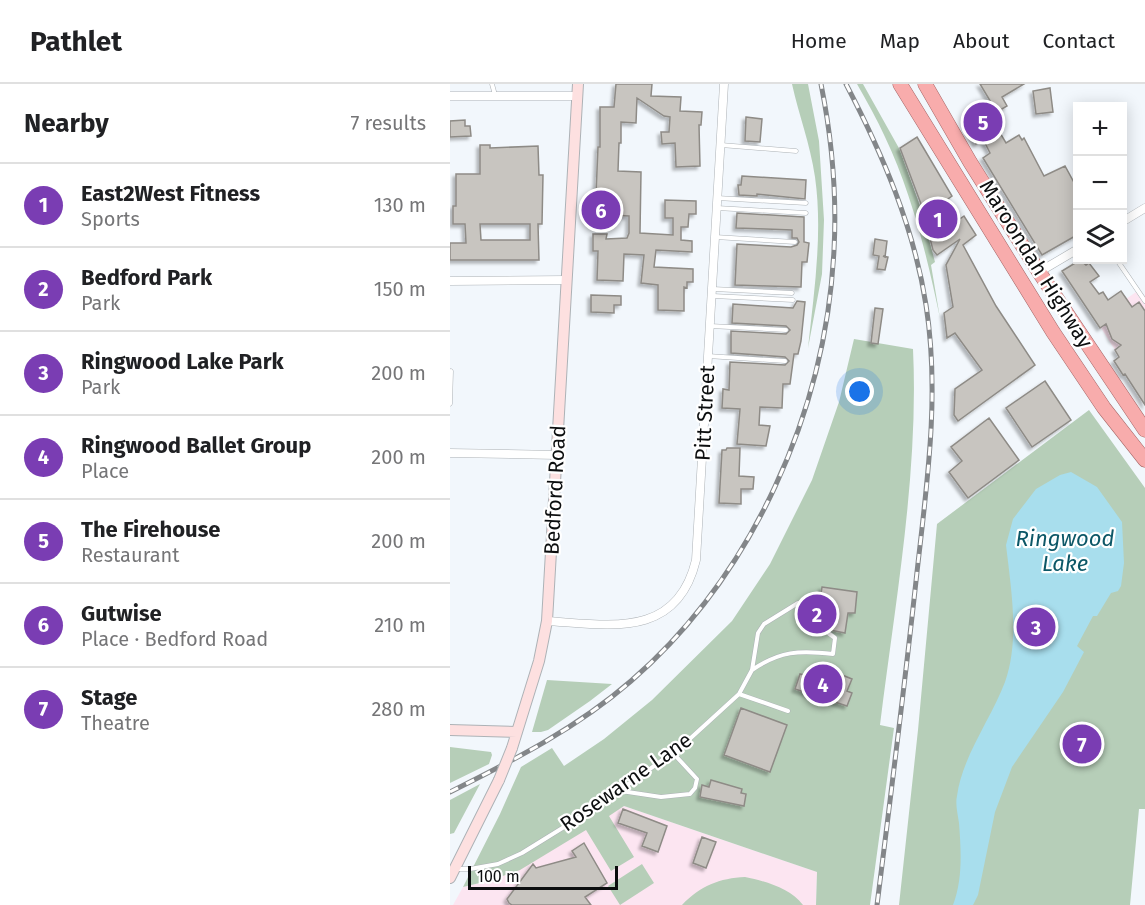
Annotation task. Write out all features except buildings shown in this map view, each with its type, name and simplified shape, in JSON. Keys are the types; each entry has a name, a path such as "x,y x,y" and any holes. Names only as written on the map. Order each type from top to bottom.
{"highway":[{"name":"Maroondah Highway","path":"900,84 1053,332 1104,408 1145,460"},
{"name":"Maroondah Highway","path":"925,84 1039,272 1145,432"},
{"path":"940,149 957,138"}],"main road":[{"name":"Bedford Road","path":"452,874 499,780 512,748 539,661 547,621 578,84"},
{"path":"450,730 517,732"}],"street":[{"name":"Pitt Street","path":"547,621 634,624 656,616 674,603 691,581 696,560 724,84"},
{"path":"450,96 578,96"},
{"path":"1127,219 1145,208"},
{"path":"1039,272 1073,251"},
{"path":"450,281 567,280"},
{"path":"1132,443 1145,432"},
{"path":"450,453 557,455"}],"lane":[{"path":"492,84 495,96"},
{"path":"720,145 796,150"},
{"path":"717,198 806,204"},
{"path":"717,208 806,213"},
{"path":"715,237 795,242"},
{"path":"1120,264 1145,301"},
{"path":"712,292 792,293"},
{"path":"712,292 793,300"},
{"path":"710,326 786,330"},
{"path":"708,356 785,361"},
{"path":"450,404 451,371"},
{"path":"798,603 821,628 836,638 833,654 805,650 769,658 752,670 758,633 764,624 798,603"},
{"name":"Rosewarne Lane","path":"452,874 498,864 522,853 598,806 673,753 739,694 752,670"},
{"path":"739,694 788,711"},
{"path":"620,791 661,797 690,795 697,779 673,753"}],"shaded area":[{"path":"1136,292 1145,305 1145,330 1115,350 1096,320"},
{"path":"624,806 817,872 816,905 453,905 463,887 488,881"}],"green space":[{"path":"792,84 808,84 819,141 824,220 822,274 808,348 817,262 817,198 810,153"},
{"path":"857,84 863,84 900,150 920,206 935,262 931,265 940,318 911,203 882,130"},
{"path":"854,339 913,349 914,395 909,490 880,725 894,728 870,905 816,905 817,872 624,806 609,816 634,857 611,871 586,830 520,870 463,887 521,767 552,748 564,766 604,739 652,700 732,621 770,564 812,480 839,402"},
{"path":"1089,410 1145,488 1145,809 1139,809 1130,905 899,905 937,524"},
{"path":"547,680 612,684 548,730 532,732"},
{"path":"450,747 491,752 492,755 489,764 450,783"},
{"path":"480,784 454,833 450,834 450,800"},
{"path":"642,864 654,883 620,905 608,886"},
{"path":"745,877 769,883 784,890 803,905 682,905 711,884"}],"water":[{"name":"Ringwood Lake","path":"1071,472 1097,487 1122,522 1124,563 1121,586 1118,591 1111,593 1097,616 1093,616 1077,646 1084,652 1063,692 1012,767 995,812 978,895 973,905 953,905 960,864 960,833 956,802 960,781 999,696 1010,666 1013,614 1006,545 1013,519 1036,489 1060,475"}],"railway":[{"path":"450,792 567,728 631,681 674,639 713,592 747,540 775,486 798,429 816,370 828,310 834,250 835,208 831,146 821,84"},
{"path":"846,84 884,164 914,247 926,305 932,372 925,505 877,905"}],"place":[{"name":"The Firehouse","path":"983,122"},
{"name":"Gutwise","path":"601,210"},
{"name":"East2West Fitness","path":"938,219"},
{"name":"Bedford Park","path":"817,614"},
{"name":"Ringwood Lake Park","path":"1036,627"},
{"name":"Ringwood Ballet Group","path":"823,684"},
{"name":"Stage","path":"1082,744"}]}
